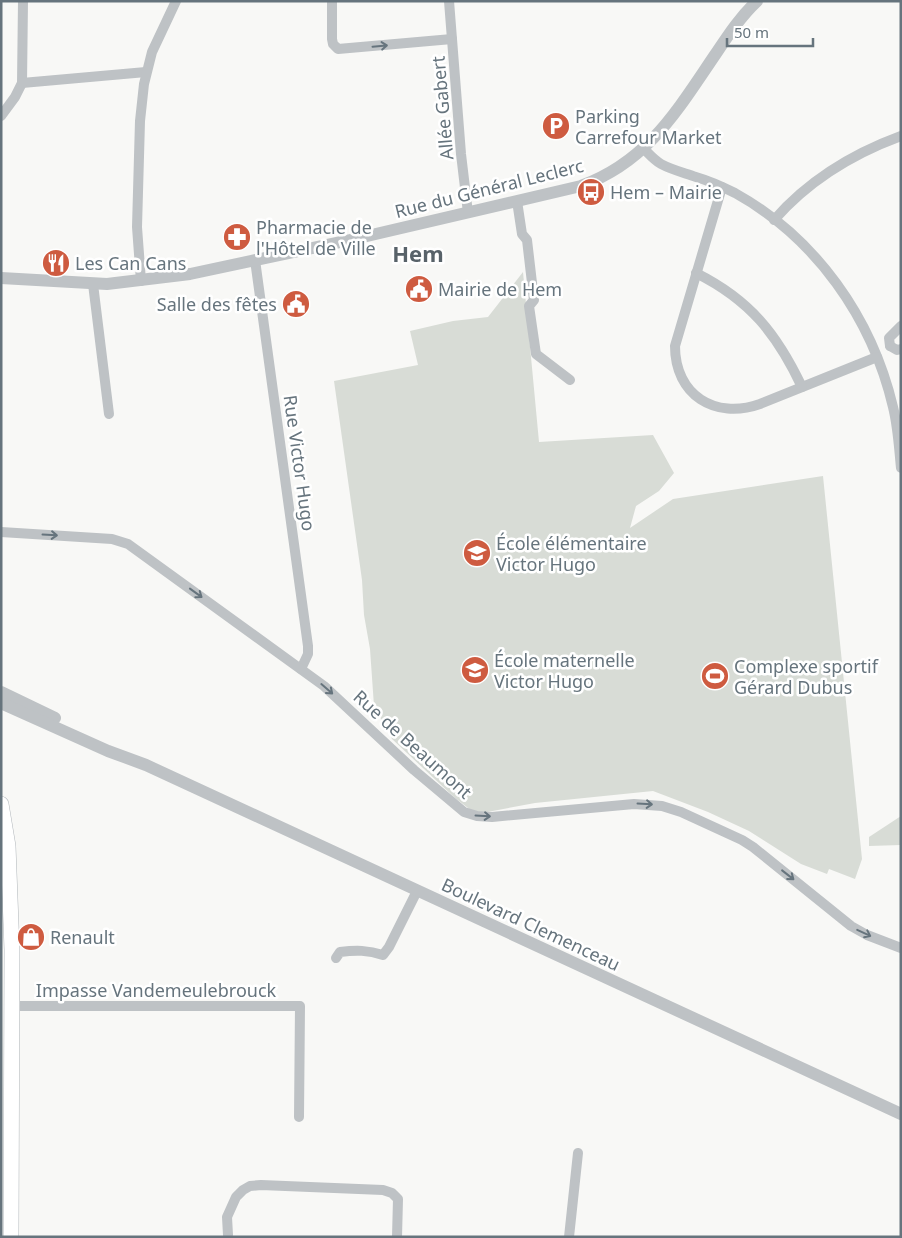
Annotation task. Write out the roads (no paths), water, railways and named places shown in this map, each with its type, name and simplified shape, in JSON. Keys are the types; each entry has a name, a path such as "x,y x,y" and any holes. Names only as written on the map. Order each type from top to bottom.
{"main road":[{"path":"1,804 8,846 12,934 12,1006 6,1096 6,1190 11,1237"}],"street":[{"path":"1,116 15,98 22,84 23,1"},
{"path":"141,281 137,217 140,121 146,72 155,46 176,1"},
{"path":"332,1 334,44 338,49 452,39"},
{"name":"Allée Gabert","path":"449,1 468,213"},
{"name":"Rue du Général Leclerc","path":"1,278 107,284 190,274 468,213 568,190 590,183 623,165 644,149 673,115 739,20 757,1"},
{"path":"22,84 146,72"},
{"path":"774,220 802,191 828,172 864,151 901,136"},
{"path":"644,149 662,165 722,187 742,198 774,220 809,250 832,278 853,307 876,355 894,409 901,468"},
{"path":"722,187 675,346 679,370 686,385 692,392 704,401 717,407 739,410 760,404 802,387 876,355 890,346"},
{"path":"518,201 522,234 527,240 534,300 529,306 536,354 570,380"},
{"name":"Rue Victor Hugo","path":"255,260 308,646 308,654 301,669"},
{"path":"696,273 716,283 731,294 769,330 787,356 802,387"},
{"path":"93,284 109,414"},
{"path":"890,346 889,338 901,326"},
{"path":"890,346 897,350 901,349"},
{"name":"Rue de Beaumont","path":"1,532 122,541 324,686 428,783 464,812 471,815 492,817 634,804 654,805 672,809 747,843 851,926 867,935 901,948"},
{"name":"Boulevard Clemenceau","path":"1,692 111,745 146,765"},
{"name":"Boulevard Clemenceau","path":"1,703 108,751 146,765 901,1114"},
{"path":"336,958 340,952 354,950 368,950 383,955 389,947 417,890"},
{"name":"Impasse Vandemeulebrouck","path":"12,1006 300,1006 300,1117"},
{"path":"569,1237 578,1154"},
{"path":"228,1235 227,1218 236,1197 250,1186 261,1185 373,1188 392,1192 398,1199 397,1237"}],"place":[{"name":"Parking Carrefour Market","path":"556,126"},
{"name":"Hem – Mairie","path":"591,192"},
{"name":"Pharmacie de l'Hôtel de Ville","path":"237,237"},
{"name":"Les Can Cans","path":"56,263"},
{"name":"Mairie de Hem","path":"419,289"},
{"name":"Salle des fêtes","path":"296,304"},
{"name":"École élémentaire Victor Hugo","path":"477,553"},
{"name":"École maternelle Victor Hugo","path":"475,670"},
{"name":"Complexe sportif Gérard Dubus","path":"715,676"},
{"name":"Renault","path":"31,937"}],"district":[{"name":"Hem","path":"418,253"}]}
